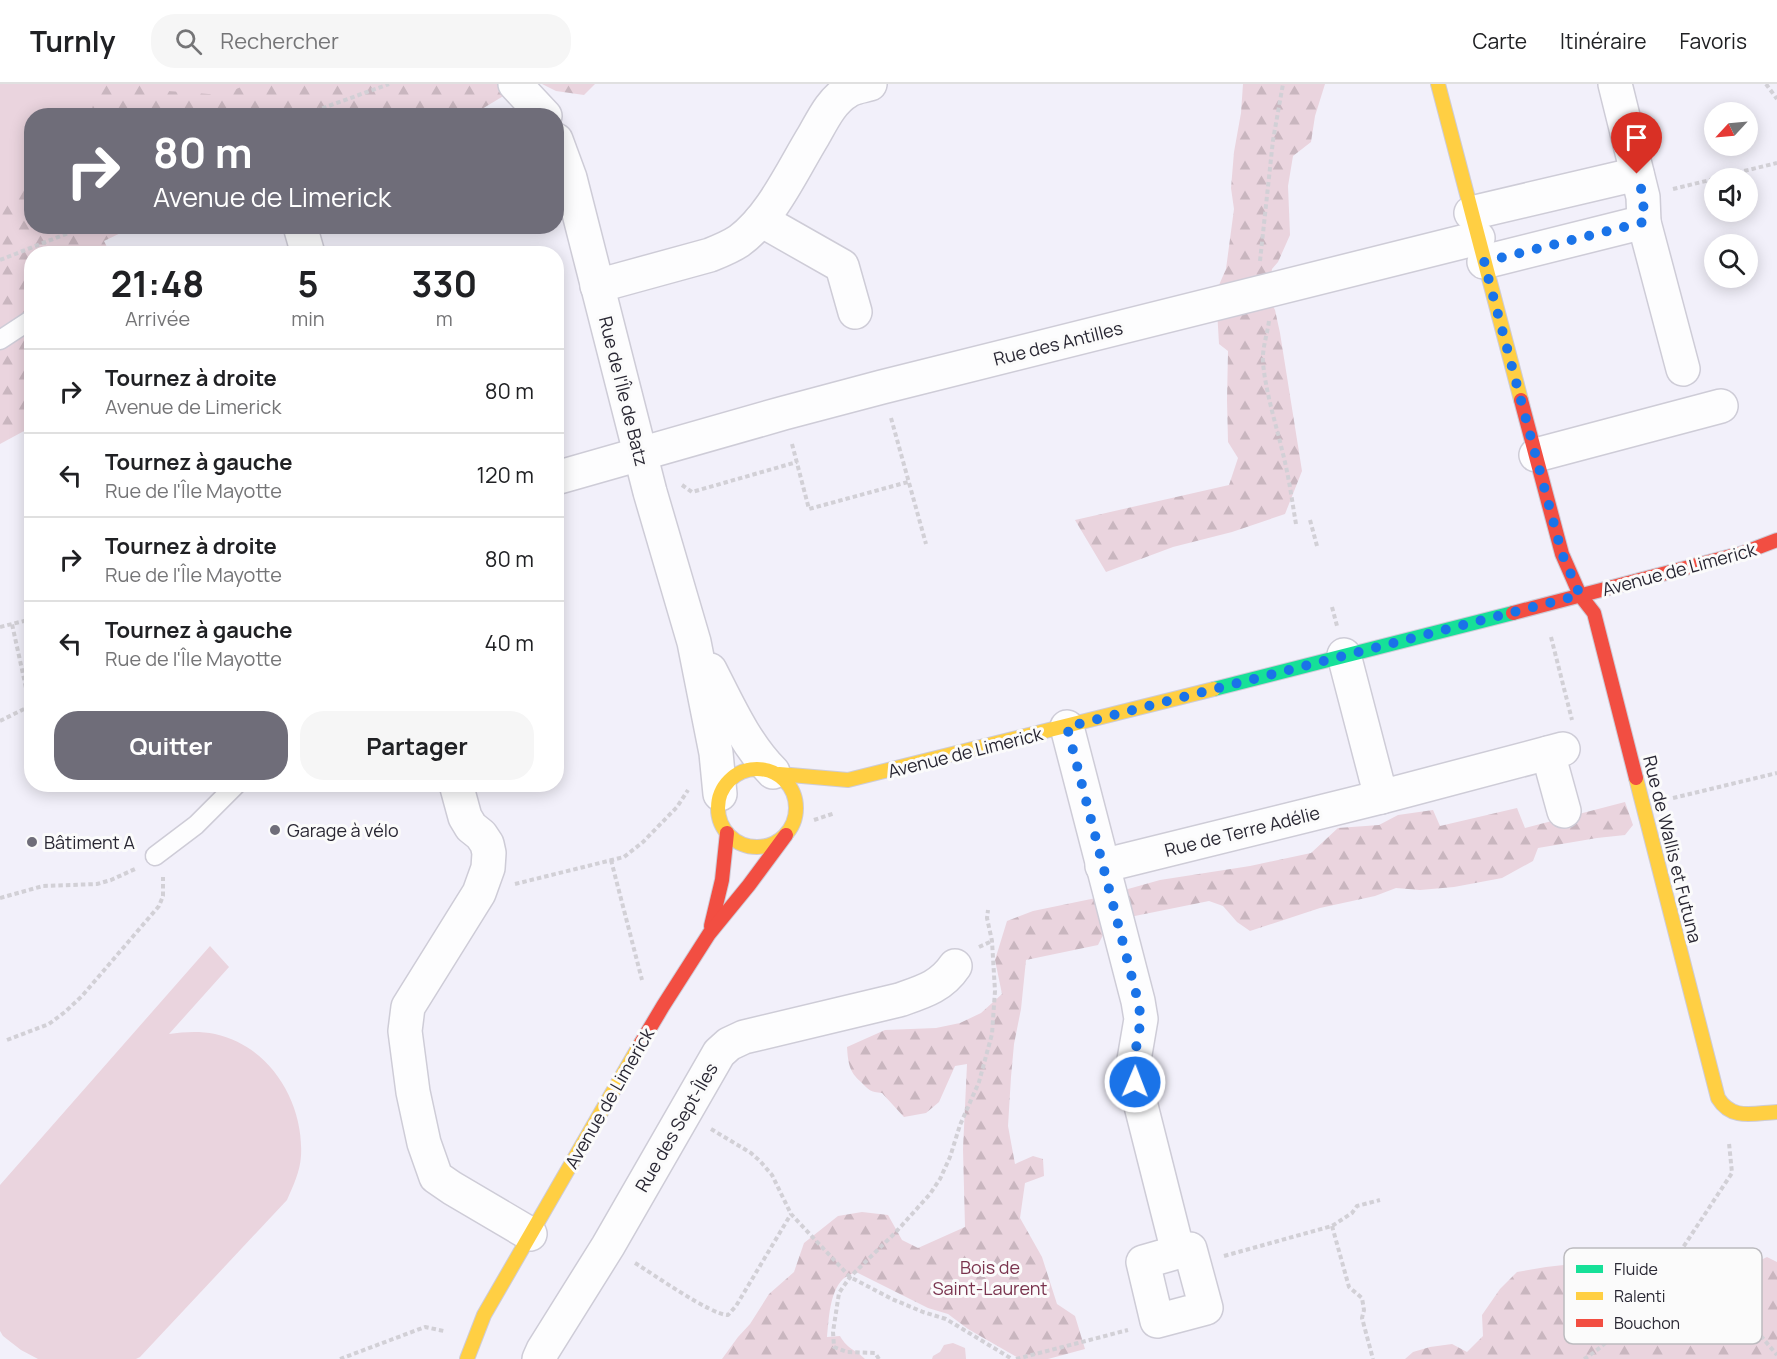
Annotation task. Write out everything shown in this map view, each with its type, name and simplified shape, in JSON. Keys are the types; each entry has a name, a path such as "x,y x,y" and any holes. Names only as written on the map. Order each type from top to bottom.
{"street":[{"path":"515,84 538,108"},
{"path":"597,286 710,255 740,240 760,220 836,100 848,91 870,84"},
{"name":"Rue de Wallis et Futuna","path":"1438,84 1562,554 1580,595 1594,613 1718,1098 1723,1107 1730,1112"},
{"path":"1615,84 1683,369"},
{"name":"Rue de l'Île de Batz","path":"564,162 650,492 694,642 716,753 706,790"},
{"path":"1478,237 1641,198"},
{"path":"1478,237 1641,198"},
{"path":"760,220 842,266 855,312"},
{"name":"Rue des Antilles","path":"564,476 784,413 1478,237"},
{"path":"1536,455 1721,406"},
{"name":"Avenue de Limerick","path":"776,773 848,780 1067,727 1542,605 1743,553 1777,540"},
{"name":"Rue de l'Île de Batz","path":"694,642 747,738 762,761 776,773"},
{"path":"1344,655 1381,797"},
{"path":"1067,727 1138,1001 1141,1019 1134,1060 1135,1082 1186,1258"},
{"path":"1561,742 1564,811"},
{"name":"Rue de Terre Adélie","path":"1102,866 1381,797 1561,742"},
{"path":"760,768 776,773 792,789 795,798 796,812 790,829 773,844 748,847 727,833 706,790 750,769 760,768"},
{"name":"Avenue de Limerick","path":"830,794 848,780"},
{"path":"458,792 465,817 487,844 488,868 479,893 408,1007 405,1031 413,1092 424,1143 436,1177 530,1234"},
{"name":"Avenue de Limerick","path":"467,1359 484,1315 663,1006 709,934 790,829 812,809"},
{"name":"Avenue de Limerick","path":"709,934 718,904 727,833"},
{"name":"Rue des Sept-Îles","path":"539,1359 608,1246 719,1053 729,1044 765,1030 899,1000 921,992 947,977 955,966"},
{"path":"1730,1112 1743,1114 1777,1112"}],"lane":[{"path":"0,340 24,324"},
{"path":"155,856 196,825 229,792"}],"path":[{"path":"323,108 389,84"},
{"path":"1766,84 1777,99"},
{"path":"1758,168 1777,163"},
{"path":"1641,198 1704,182"},
{"path":"35,246 66,234"},
{"path":"0,260 24,251"},
{"path":"894,385 908,482 926,544"},
{"path":"784,413 809,509 908,482"},
{"path":"650,492 680,483 692,492 797,462"},
{"path":"1310,520 1317,546"},
{"path":"1542,605 1561,742"},
{"path":"0,627 24,621"},
{"path":"12,624 24,676"},
{"path":"0,721 24,709"},
{"path":"1643,806 1777,773"},
{"path":"479,893 624,856 644,842 677,807 706,790"},
{"path":"0,898 43,886 80,886 104,882 127,873 155,856 160,866 164,885 164,896 159,906 66,1012 49,1024 7,1040"},
{"path":"611,860 642,980 663,1006"},
{"path":"879,1359 875,1353 847,1352 834,1347 833,1332 839,1293 850,1277 895,1233 930,1194 950,1157 960,1125 979,1082 992,1034 995,991 988,910"},
{"path":"1683,1248 1732,1173 1727,1121 1730,1112"},
{"path":"684,1113 751,1153 760,1161 771,1175 791,1214 850,1277 892,1299 946,1319 1014,1359 1128,1330"},
{"path":"1186,1258 1332,1226 1352,1213 1357,1206 1380,1200"},
{"path":"608,1246 706,1306 728,1316 791,1214"},
{"path":"1332,1226 1349,1287 1362,1298 1364,1310 1362,1317 1373,1359"},
{"path":"340,1359 425,1327 443,1330 473,1341"},
{"path":"1762,1338 1777,1355"},
{"path":"1584,1359 1604,1344"}],"green space":[{"path":"0,84 336,84 279,108 24,108 24,191 0,200"},
{"path":"99,84 152,84 168,91 222,95 248,84 523,84 484,108 92,108"},
{"path":"542,84 595,84 584,95 556,91"},
{"path":"1243,84 1325,84 1315,116 1311,142 1293,156 1288,186 1290,235 1278,262 1272,269 1268,297 1275,310 1280,333 1302,471 1285,514 1232,532 1173,547 1106,572 1075,520 1229,485 1238,458 1228,442 1228,351 1219,344 1216,292 1226,269 1234,209 1231,188"},
{"path":"0,186 24,188 24,234 118,234 104,241 106,246 24,246 24,431 0,444"},
{"name":"Bois de Saint-Laurent","path":"1625,802 1633,825 1625,835 1538,848 1533,861 1502,878 1454,887 1420,890 1396,888 1375,896 1320,908 1250,931 1237,922 1223,906 1209,901 1110,921 1098,945 1026,960 1021,1009 1014,1044 1008,1126 1015,1164 1033,1156 1043,1159 1044,1176 1025,1183 1020,1218 1042,1257 1057,1304 1075,1316 1085,1349 1048,1359 1020,1359 968,1329 948,1314 928,1308 856,1272 847,1276 838,1285 830,1307 827,1337 840,1336 849,1347 865,1359 722,1359 750,1324 769,1294 794,1272 804,1243 838,1216 862,1212 888,1215 902,1240 918,1248 965,1227 963,1149 967,1064 955,1066 939,1102 926,1113 904,1117 882,1093 870,1090 857,1078 850,1066 847,1047 885,1030 936,1028 960,1023 981,1013 1002,994 995,960 1007,921 1033,911 1096,898 1160,880 1250,866 1311,853 1338,828 1379,825 1398,815 1433,810 1440,826 1517,808 1525,828"},
{"path":"210,946 229,967 169,1034 203,1032 235,1040 267,1064 280,1079 297,1116 300,1136 301,1156 294,1184 287,1200 140,1357 136,1359 38,1359 21,1350 0,1331 0,1185"},
{"path":"1767,1257 1777,1262 1777,1359 1405,1359 1413,1352 1452,1344 1467,1352 1483,1336 1482,1315 1500,1289 1517,1272 1564,1265 1564,1344 1762,1344 1762,1259"},
{"path":"953,1343 965,1348 966,1359 932,1359 944,1345"}],"traffic: fast":[{"path":"1214,689 1513,613"}],"traffic: slow":[{"path":"1438,84 1521,400"},
{"path":"779,774 848,780 1214,689"},
{"path":"749,769 765,769 779,775 790,786 796,800 796,808 796,816 790,830 779,841 765,847 749,847 735,841 724,830 718,816 718,800 724,786 735,775 749,769"},
{"path":"1636,778 1718,1098 1730,1110 1737,1113 1777,1112"},
{"path":"467,1359 484,1315 641,1043"}],"traffic: jam":[{"path":"1521,400 1562,554 1580,595 1594,613 1636,778"},
{"path":"1513,613 1743,553 1777,540"},
{"path":"711,926 722,880 727,833"},
{"path":"641,1043 709,934 786,835"}],"place":[{"name":"Garage à vélo","path":"275,830"},
{"name":"Bâtiment A","path":"32,842"}],"route":[{"path":"1135,1082 1134,1060 1141,1019 1138,1001 1067,727 1580,595 1562,554 1484,262 1644,222 1643,196 1637,174"}]}
